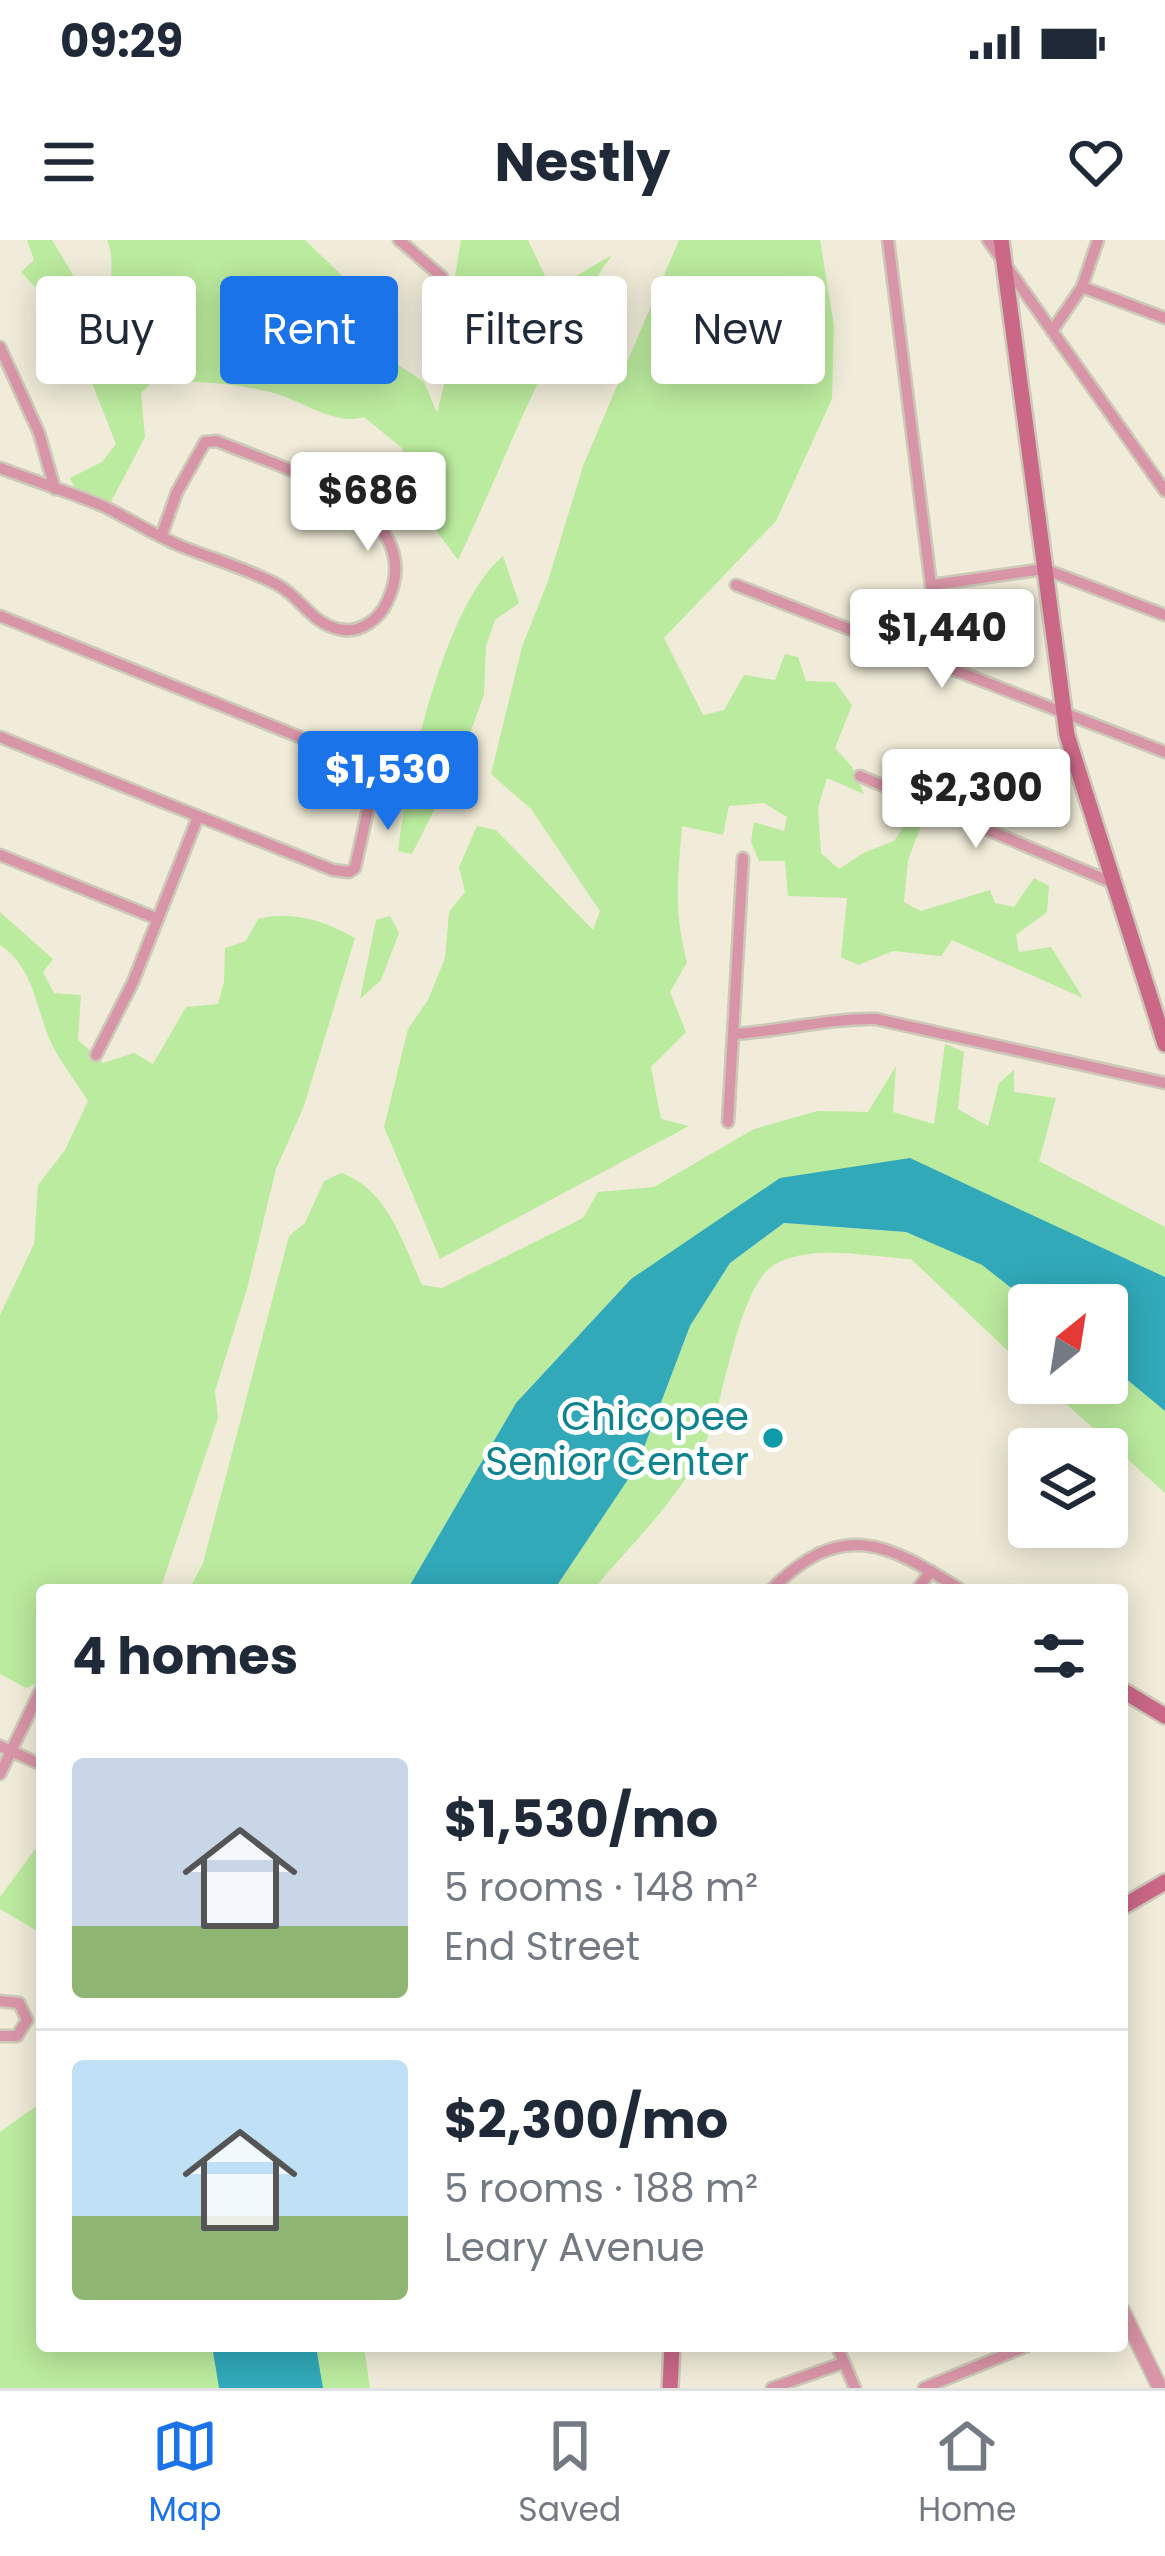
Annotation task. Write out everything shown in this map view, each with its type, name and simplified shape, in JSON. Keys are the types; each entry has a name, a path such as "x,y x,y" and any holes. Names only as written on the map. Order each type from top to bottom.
{"main road":[{"path":"1001,240 1064,712 1111,882 1165,1044"},
{"path":"1128,1694 1165,1716"},
{"path":"1128,1904 1165,1882"},
{"path":"1128,1905 1165,1892"},
{"path":"670,2388 672,2352"}],"street":[{"path":"399,240 441,276"},
{"path":"888,240 941,666"},
{"path":"988,240 1165,491"},
{"path":"1052,331 1082,287 1098,240"},
{"path":"1082,287 1165,319"},
{"path":"0,347 39,433 55,489"},
{"path":"0,468 105,507 160,538 281,587 314,620 343,630 356,630 381,612 395,580 390,545 359,507 313,479 217,441 205,442 191,462 160,538"},
{"path":"932,585 1044,569 1165,615"},
{"path":"736,584 1165,752"},
{"path":"0,616 344,753 374,770 355,868 333,870 0,737"},
{"path":"860,776 1111,882"},
{"path":"96,1054 134,982 198,817"},
{"path":"0,855 158,919"},
{"path":"728,1122 743,858"},
{"path":"735,1034 810,1027 843,1018 876,1018 1165,1084"},
{"path":"778,1584 831,1547 859,1542 890,1549 952,1584"},
{"path":"921,1584 931,1571"},
{"path":"0,1774 5,1749 36,1697"},
{"path":"5,1749 36,1762"},
{"path":"0,2001 19,2003 27,2020 17,2036 0,2036"},
{"path":"1128,2320 1157,2366 1160,2388"},
{"path":"839,2352 855,2388"},
{"path":"924,2388 1012,2352"},
{"path":"772,2388 843,2363"}],"green space":[{"path":"27,240 52,240 74,276 36,276 36,288 21,272 34,260"},
{"path":"107,240 305,240 342,276 220,276 220,384 398,384 398,365 425,384 437,413 444,384 538,384 458,560 423,513 426,497 406,470 402,448 364,417 341,418 285,397 196,382 196,276 111,276"},
{"path":"461,240 528,240 545,276 455,276"},
{"path":"679,240 820,240 834,326 832,399 776,521 664,638 703,715 724,710 744,675 775,680 785,654 798,657 806,681 835,682 852,705 835,748 852,767 864,794 827,778 818,808 821,853 839,869 894,841 917,808 927,811 908,860 904,902 921,911 990,890 995,903 1014,907 1034,878 1049,886 1047,912 1016,935 1019,952 1051,947 1083,998 952,940 941,956 893,951 858,965 841,957 847,898 788,896 785,861 759,861 751,842 754,822 784,831 787,817 764,803 729,806 723,835 682,826 678,909 687,962 670,992 686,1032 651,1067 661,1119 689,1126 440,1259 384,1127 408,1029 428,1000 445,958 449,912 465,892 459,867 477,826 496,830 593,930 600,911 531,809 491,774 522,647 583,466 618,384 627,384 627,362 651,306 651,384 825,384 825,276 664,276"},
{"path":"612,255 598,276 576,276"},
{"path":"92,384 150,384 141,393 145,437 111,502 74,487 70,478 102,462 116,444"},
{"path":"503,556 519,603 495,620 486,646 484,695 462,755 412,854 398,851 420,737 446,651 482,580"},
{"path":"0,912 53,959 43,972 54,993 81,995 78,1040 103,1063 134,1053 153,1064 186,1007 218,1004 225,948 246,941 258,919 308,919 355,938 304,1106 276,1169 247,1289 215,1391 218,1418 162,1584 36,1584 36,1684 26,1688 0,1674 0,1315 34,1244 38,1185 65,1150 88,1101 52,1044 26,974 0,945"},
{"path":"390,916 399,933 381,980 360,999 376,920"},
{"path":"945,1044 964,1052 958,1109 988,1126 999,1083 1014,1070 1014,1092 1056,1098 1039,1161 1165,1227 1165,1277 911,1159 631,1279 516,1403 410,1584 192,1584 203,1563 289,1236 305,1223 324,1181 341,1173 370,1191 392,1219 422,1285 442,1288 583,1218 598,1192 654,1187 754,1129 817,1111 868,1112 896,1066 893,1112 934,1124"},
{"path":"784,1223 906,1232 982,1265 1008,1285 1008,1351 911,1259 823,1253 774,1265 762,1276 743,1315 712,1426 690,1471 598,1584 558,1584 637,1466 690,1326 730,1263"},
{"path":"1128,1380 1165,1411 1165,1493 1128,1460 1128,1428 1093,1428 1066,1404 1128,1404"},
{"path":"36,1848 36,1930 0,1909 0,1897"},
{"path":"36,2106 36,2352 213,2352 219,2388 0,2388 0,2132"},
{"path":"317,2352 365,2352 370,2388 323,2388"}],"water":[{"path":"910,1158 1165,1277 1165,1411 1128,1380 1128,1284 1008,1285 982,1265 906,1232 784,1223 730,1263 690,1326 637,1466 558,1584 410,1584 516,1403 631,1279 780,1178"},
{"path":"213,2352 317,2352 323,2388 219,2388"}],"place":[{"name":"Chicopee Senior Center","path":"773,1438"}]}
